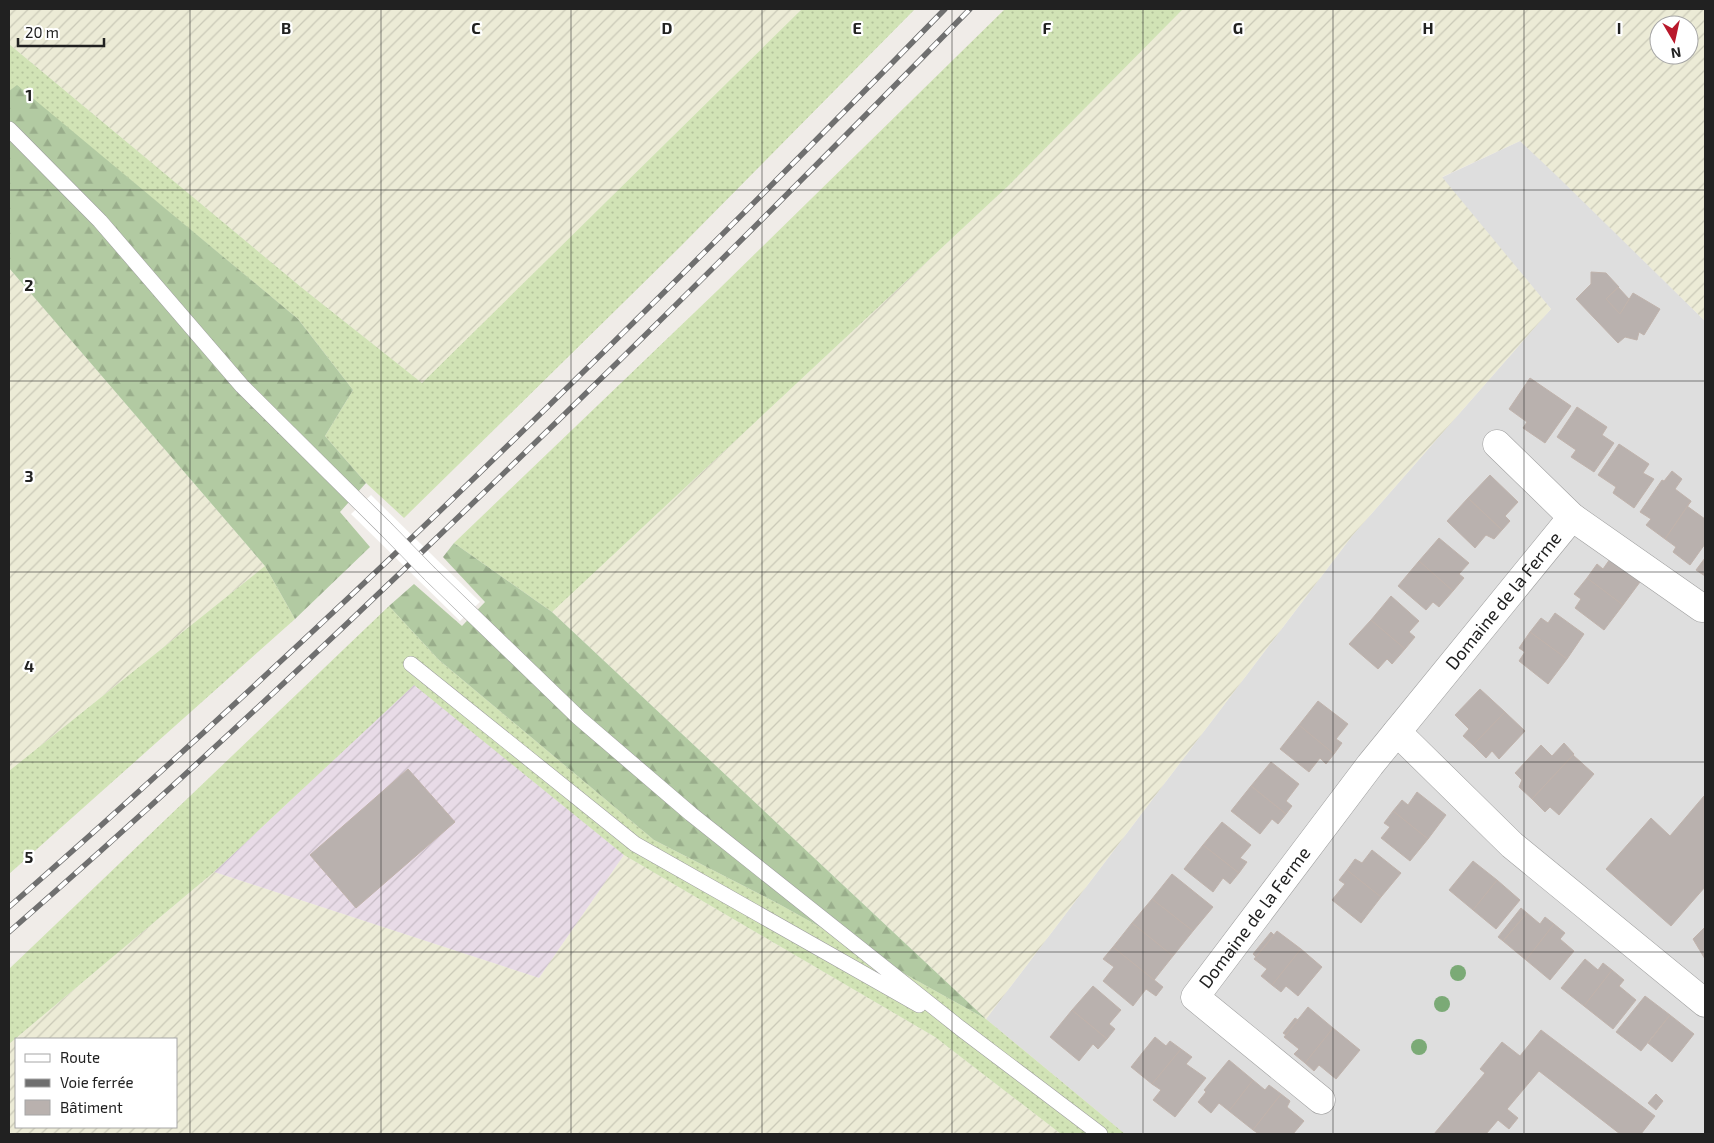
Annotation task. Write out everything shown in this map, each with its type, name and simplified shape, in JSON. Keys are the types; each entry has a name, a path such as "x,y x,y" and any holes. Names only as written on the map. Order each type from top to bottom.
{"street":[{"name":"Domaine de la Ferme","path":"1497,444 1572,516 1702,608"},
{"name":"Domaine de la Ferme","path":"1321,1100 1195,997 1397,732 1572,516"},
{"path":"1397,732 1512,845 1705,1003"}],"lane":[{"path":"9,129 100,221 242,386 430,574 579,718 683,808 960,1028 1100,1134"},
{"path":"410,664 635,844 960,1028"}],"shaded area":[{"path":"1520,141 1551,169 1705,321 1705,1134 1125,1134 986,1019 1352,536 1551,309 1441,178"},
{"path":"414,684 624,855 539,978 214,872"}],"green space":[{"path":"9,9 802,9 422,383 301,287 9,44"},
{"path":"802,9 915,9 680,247 404,518 366,483 325,436 353,390 298,319 17,86 9,91 9,44 301,287 422,383"},
{"path":"1005,9 1183,9 1008,186 552,612 454,543 718,290"},
{"path":"1183,9 1705,9 1705,321 1520,141 1442,177 1551,309 1352,536 986,1019 552,612 1008,186"},
{"path":"17,85 298,319 353,390 325,436 366,483 340,512 370,547 295,619 265,566 9,268 9,91"},
{"path":"9,268 265,566 9,771"},
{"path":"454,543 552,612 986,1019 777,903 654,840 439,660 389,606 414,584 462,626 485,602 443,557"},
{"path":"265,566 295,619 9,874 9,771"},
{"path":"389,606 439,660 654,840 777,903 986,1019 1125,1134 1061,1134 935,1037 624,855 414,685 214,872 9,1044 9,969"},
{"path":"624,855 935,1037 1061,1134 9,1134 9,1044 15,1039 15,1128 178,1128 178,1038 16,1038 214,872 539,978"}],"pier":[{"path":"371,495 480,602 460,621 351,514"}],"building":[{"path":"1591,272 1606,273 1619,287 1606,299 1620,314 1633,293 1660,309 1644,335 1639,332 1637,340 1625,337 1618,343 1576,299 1591,284"},
{"path":"1618,287 1629,299 1620,314 1606,299"},
{"path":"1530,378 1571,406 1545,443 1523,428 1527,422 1509,409"},
{"path":"1577,407 1607,427 1602,435 1614,443 1594,472 1571,457 1576,450 1557,437"},
{"path":"1619,444 1649,464 1643,473 1654,479 1634,508 1613,493 1616,487 1598,475"},
{"path":"1672,471 1682,479 1675,489 1691,501 1665,539 1646,525 1651,519 1640,512 1662,480 1664,481"},
{"path":"1490,475 1518,502 1505,516 1510,521 1502,530 1468,498"},
{"path":"1468,498 1502,530 1494,539 1486,535 1475,548 1447,521"},
{"path":"1687,506 1705,519 1705,544 1690,565 1673,552 1676,547 1665,539"},
{"path":"1439,538 1469,563 1459,574 1464,578 1453,591 1419,561"},
{"path":"1705,558 1705,576 1696,570"},
{"path":"1610,559 1640,582 1623,605 1587,578 1597,564 1603,569"},
{"path":"1419,561 1453,591 1439,607 1433,602 1426,610 1398,586"},
{"path":"1587,578 1623,605 1604,630 1575,608 1581,599 1574,594"},
{"path":"1391,596 1419,621 1409,632 1415,637 1405,649 1371,620"},
{"path":"1555,613 1584,634 1567,659 1530,632 1541,618 1548,623"},
{"path":"1371,620 1405,649 1392,664 1387,659 1378,669 1349,644"},
{"path":"1530,632 1567,659 1548,684 1519,661 1525,652 1519,648"},
{"path":"1480,689 1505,712 1473,745 1463,736 1469,729 1455,715"},
{"path":"1318,701 1348,724 1336,739 1342,743 1334,754 1299,725"},
{"path":"1505,712 1525,731 1499,759 1492,751 1486,758 1473,745"},
{"path":"1299,725 1334,754 1326,764 1320,758 1309,772 1280,749"},
{"path":"1564,743 1574,754 1532,799 1519,787 1522,780 1515,773 1541,745 1552,756"},
{"path":"1573,755 1594,774 1559,815 1550,807 1545,812 1532,799"},
{"path":"1271,762 1299,784 1286,801 1292,806 1286,814 1251,786"},
{"path":"408,769 455,822 356,908 310,855"},
{"path":"1251,786 1286,814 1278,824 1272,819 1260,834 1231,811"},
{"path":"1417,792 1446,815 1428,839 1393,811 1402,800 1408,805"},
{"path":"1704,796 1705,887 1671,926 1606,869 1651,818 1670,836"},
{"path":"1393,811 1428,839 1410,861 1381,838 1390,827 1384,823"},
{"path":"1222,822 1251,845 1240,858 1247,862 1239,873 1203,845"},
{"path":"1203,845 1239,873 1230,884 1223,878 1213,892 1184,869"},
{"path":"1372,850 1401,873 1381,897 1347,870 1355,859 1362,863"},
{"path":"1473,861 1497,880 1473,910 1449,890"},
{"path":"1347,870 1381,897 1361,923 1332,900 1345,884 1339,880"},
{"path":"1172,874 1213,907 1193,931 1152,899"},
{"path":"1497,880 1520,900 1496,929 1473,910"},
{"path":"1152,899 1193,931 1173,956 1132,923"},
{"path":"1521,908 1527,913 1503,941 1498,937"},
{"path":"1527,913 1540,924 1545,917 1554,924 1526,960 1503,941"},
{"path":"1132,923 1173,956 1154,980 1113,947"},
{"path":"1554,924 1565,933 1560,939 1574,951 1550,980 1526,960"},
{"path":"1705,927 1705,959 1693,939"},
{"path":"1277,931 1301,949 1272,985 1261,976 1267,969 1254,959"},
{"path":"1271,932 1274,935 1256,957 1253,954"},
{"path":"1113,947 1163,987 1156,996 1146,989 1133,1006 1103,981 1114,967 1103,959"},
{"path":"1301,949 1322,967 1298,996 1286,986 1281,992 1272,985"},
{"path":"1585,959 1598,970 1603,963 1612,970 1584,1006 1561,988"},
{"path":"1612,970 1624,980 1619,986 1636,1000 1613,1029 1584,1006"},
{"path":"1093,986 1121,1010 1109,1024 1115,1029 1107,1039 1072,1010"},
{"path":"1645,996 1670,1015 1641,1051 1616,1032"},
{"path":"1308,1007 1333,1028 1305,1063 1294,1054 1299,1049 1284,1037"},
{"path":"1072,1010 1107,1039 1098,1049 1093,1044 1079,1061 1050,1037"},
{"path":"1670,1015 1694,1034 1672,1062 1648,1043"},
{"path":"1295,1018 1298,1020 1286,1035 1283,1033"},
{"path":"1333,1028 1360,1050 1336,1079 1319,1065 1314,1071 1305,1063"},
{"path":"1541,1030 1655,1116 1641,1134 1620,1134 1539,1071 1507,1109 1518,1118 1509,1129 1498,1120 1486,1134 1434,1134 1485,1073 1480,1069 1502,1042 1520,1056"},
{"path":"1155,1037 1166,1046 1170,1041 1181,1049 1152,1084 1131,1067"},
{"path":"1181,1049 1192,1057 1186,1064 1206,1078 1175,1117 1153,1100 1161,1090 1152,1084"},
{"path":"1229,1060 1253,1080 1229,1111 1219,1103 1211,1113 1198,1102 1206,1092 1204,1090"},
{"path":"1253,1080 1265,1090 1269,1085 1281,1094 1253,1130 1229,1111"},
{"path":"1281,1094 1290,1101 1287,1107 1304,1121 1293,1134 1259,1134 1253,1130"},
{"path":"1656,1094 1663,1101 1656,1110 1648,1103"}],"railway":[{"path":"9,907 250,690 486,467 717,240 945,9"},
{"path":"9,932 176,783 393,580 711,270 970,9"}]}
